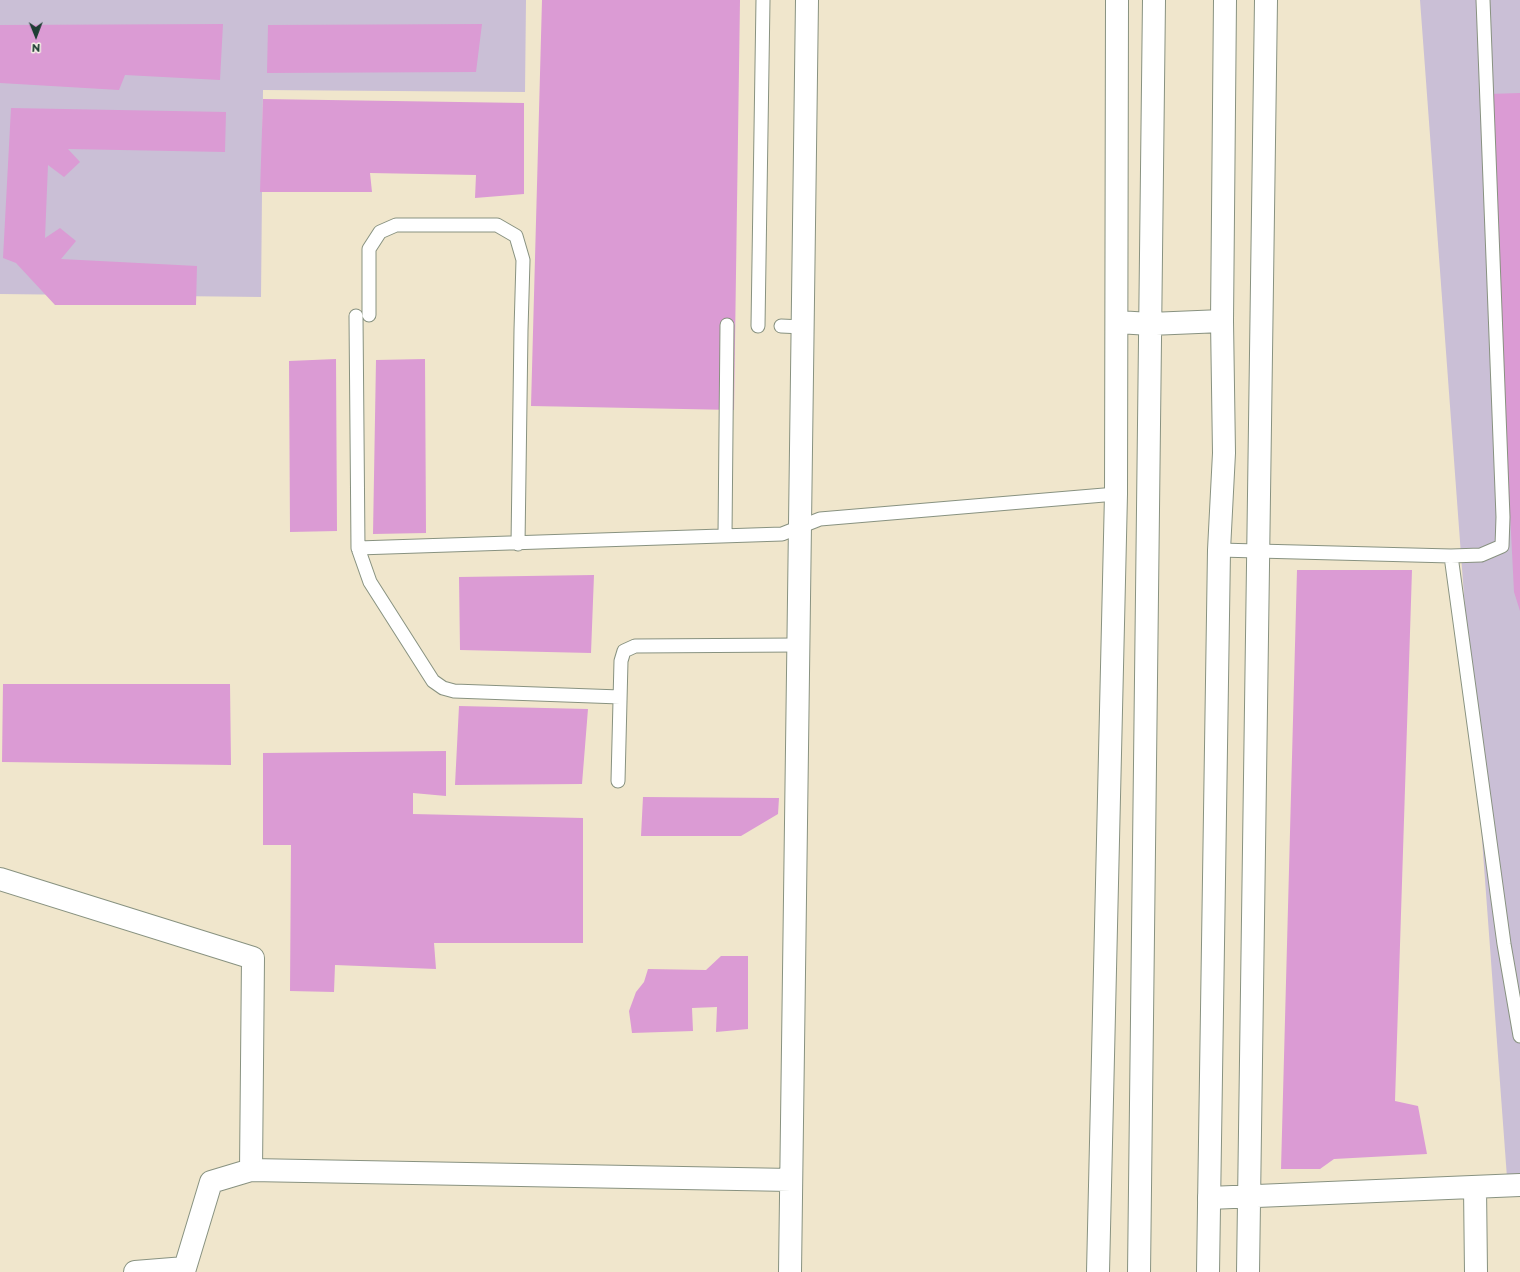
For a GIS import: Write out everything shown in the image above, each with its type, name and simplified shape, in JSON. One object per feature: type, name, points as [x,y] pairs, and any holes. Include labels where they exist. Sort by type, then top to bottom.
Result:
[{"type":"street","points":[[790,1272],[790,1180],[807,0]]},
{"type":"street","points":[[1098,1272],[1116,494],[1118,322],[1117,0]]},
{"type":"street","points":[[1139,1272],[1154,0]]},
{"type":"street","points":[[1208,1272],[1219,550],[1224,453],[1222,321],[1225,0]]},
{"type":"street","points":[[1248,1272],[1266,0]]},
{"type":"street","points":[[1118,322],[1150,324],[1222,321]]},
{"type":"street","points":[[0,879],[253,958],[251,1170]]},
{"type":"street","points":[[135,1272],[184,1268],[211,1182],[251,1170],[790,1180]]},
{"type":"street","points":[[1209,1198],[1520,1185]]},
{"type":"street","points":[[1475,1187],[1476,1272]]},
{"type":"lane","points":[[758,326],[763,0]]},
{"type":"lane","points":[[1219,550],[1451,556],[1481,554],[1502,546],[1503,517],[1483,0]]},
{"type":"lane","points":[[369,315],[369,249],[380,232],[396,225],[497,225],[516,236],[524,260],[521,330],[518,544]]},
{"type":"lane","points":[[356,316],[358,548],[370,582],[434,680],[444,688],[454,691],[620,697]]},
{"type":"lane","points":[[725,535],[727,325]]},
{"type":"lane","points":[[781,326],[803,327]]},
{"type":"lane","points":[[358,548],[518,544],[782,534],[820,519],[1116,494]]},
{"type":"lane","points":[[1451,556],[1504,944],[1520,1036]]},
{"type":"lane","points":[[618,781],[621,662],[624,651],[635,646],[798,645]]},
{"type":"shaded area","points":[[0,0],[526,0],[525,92],[263,90],[261,297],[0,294]]},
{"type":"shaded area","points":[[1420,0],[1520,0],[1520,1190],[1508,1191]]},
{"type":"building","points":[[542,0],[740,0],[734,410],[531,406]]},
{"type":"building","points":[[223,24],[220,80],[125,75],[119,90],[0,83],[0,25]]},
{"type":"building","points":[[482,24],[476,72],[267,73],[268,25]]},
{"type":"building","points":[[1520,93],[1520,611],[1514,592],[1489,94]]},
{"type":"building","points":[[263,99],[524,103],[524,194],[475,198],[476,175],[370,173],[372,192],[260,192]]},
{"type":"building","points":[[11,108],[226,112],[225,152],[68,149],[80,162],[64,177],[48,165],[45,238],[60,228],[76,241],[61,259],[197,266],[196,305],[55,305],[16,263],[3,258]]},
{"type":"building","points":[[336,359],[337,531],[290,532],[289,361]]},
{"type":"building","points":[[425,359],[426,533],[373,534],[376,360]]},
{"type":"building","points":[[1297,570],[1412,570],[1395,1101],[1418,1106],[1427,1154],[1334,1159],[1320,1169],[1281,1169]]},
{"type":"building","points":[[594,575],[591,653],[460,650],[459,577]]},
{"type":"building","points":[[3,684],[230,684],[231,765],[2,762]]},
{"type":"building","points":[[459,706],[588,709],[582,784],[455,785]]},
{"type":"building","points":[[446,751],[446,796],[413,793],[413,814],[583,818],[583,943],[434,943],[436,969],[335,965],[334,992],[290,991],[291,845],[263,845],[263,753]]},
{"type":"building","points":[[643,797],[779,798],[778,814],[741,836],[641,836]]},
{"type":"building","points":[[721,956],[748,956],[748,1029],[716,1032],[717,1007],[692,1008],[693,1031],[632,1033],[629,1011],[636,992],[644,982],[648,969],[706,970]]}]
